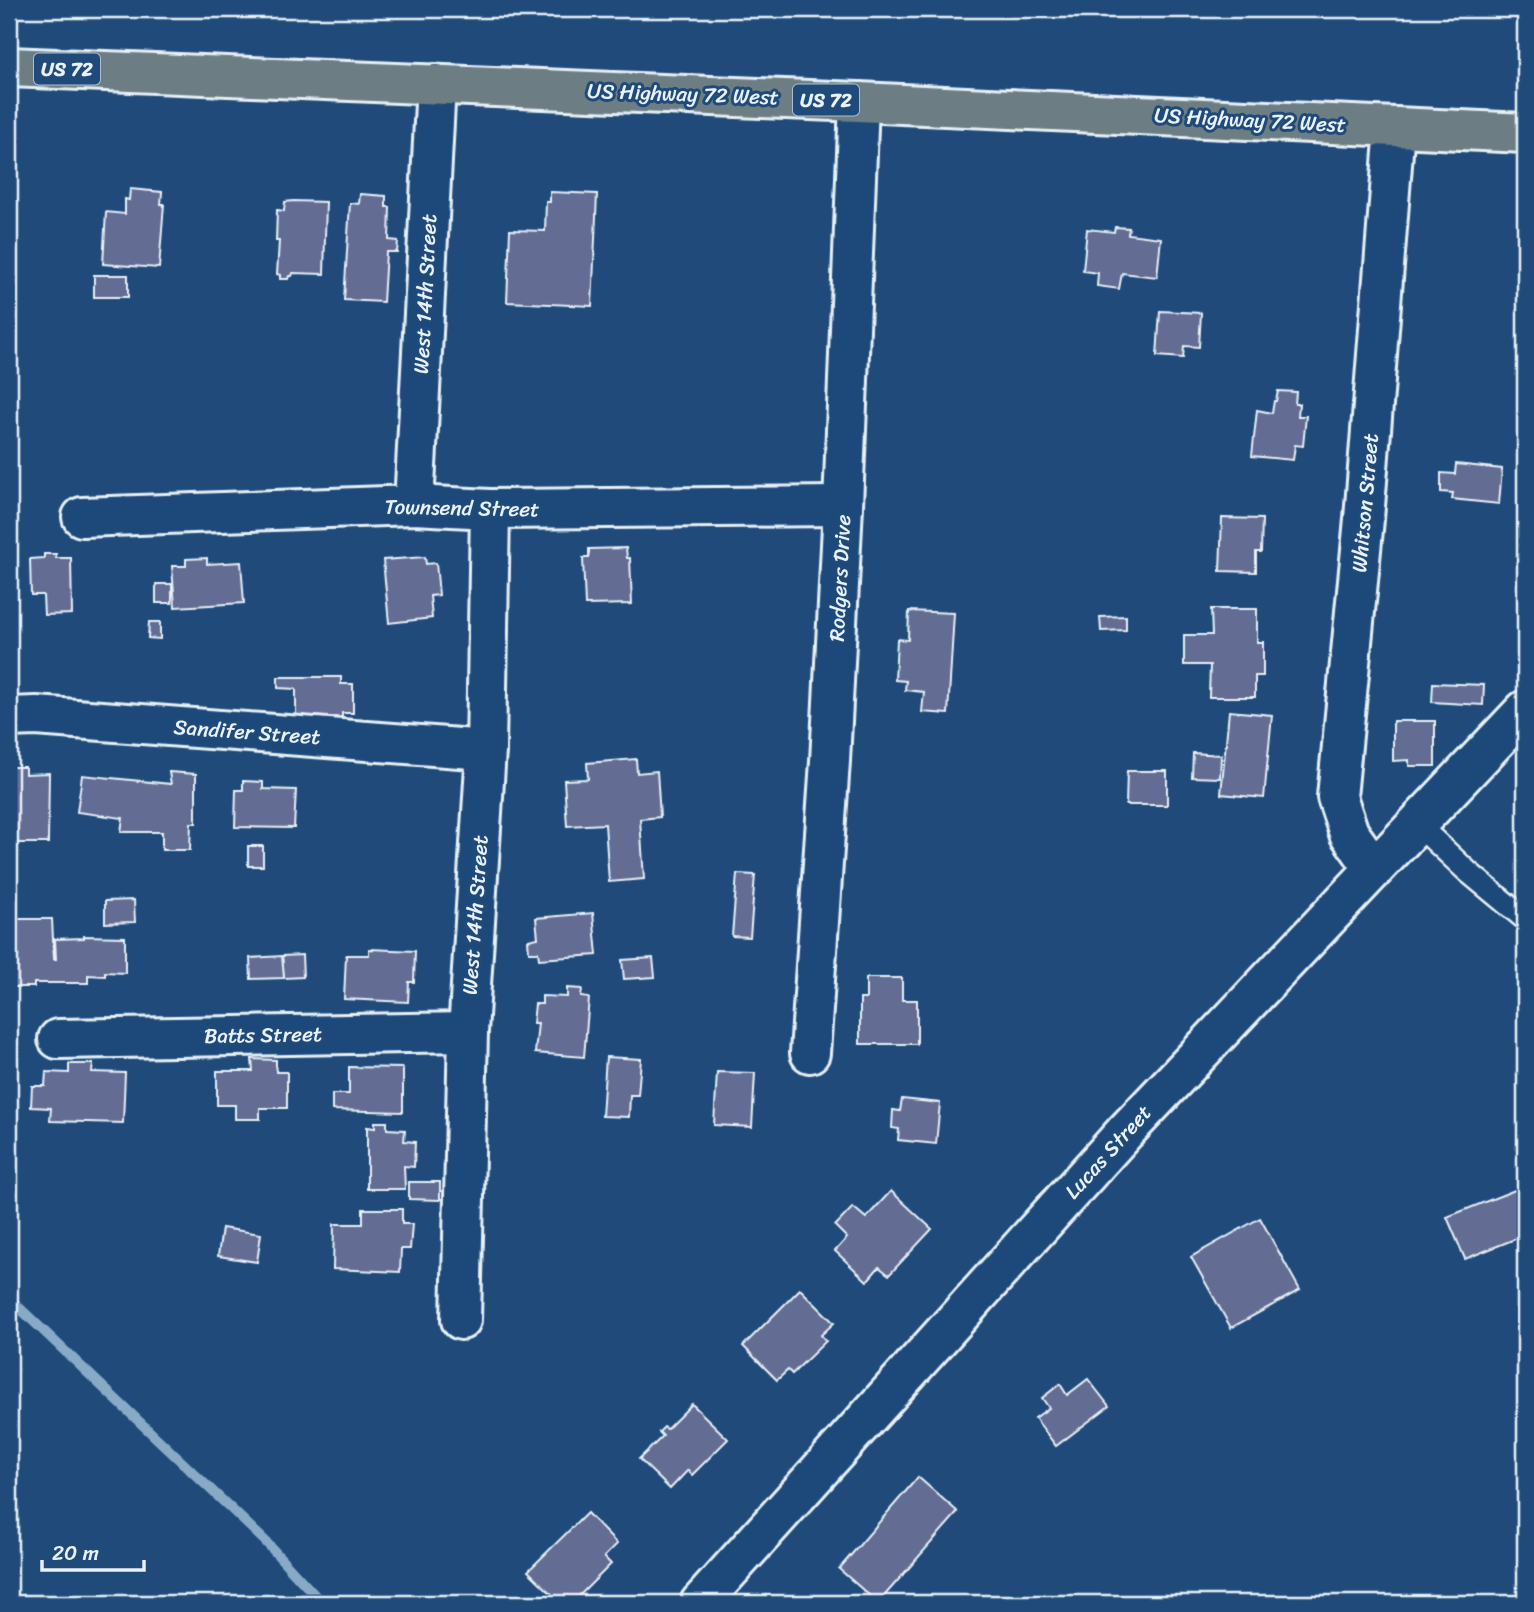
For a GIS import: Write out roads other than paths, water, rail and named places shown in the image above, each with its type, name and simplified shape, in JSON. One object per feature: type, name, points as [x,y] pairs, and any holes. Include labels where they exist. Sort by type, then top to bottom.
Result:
[{"type":"highway","name":"US Highway 72 West","points":[[9,66],[1525,133]]},
{"type":"street","name":"West 14th Street","points":[[414,505],[436,83]]},
{"type":"street","name":"Rodgers Drive","points":[[810,1053],[830,761],[859,102]]},
{"type":"street","name":"Whitson Street","points":[[1374,868],[1349,833],[1337,797],[1364,519],[1395,127]]},
{"type":"street","name":"Townsend Street","points":[[82,517],[414,505],[490,509],[843,506]]},
{"type":"street","name":"West 14th Street","points":[[461,1320],[468,1032],[486,750],[490,509]]},
{"type":"street","name":"Lucas Street","points":[[700,1603],[1125,1132],[1525,710]]},
{"type":"street","name":"Sandifer Street","points":[[9,717],[36,716],[486,750]]},
{"type":"street","name":"Batts Street","points":[[58,1039],[468,1032]]},
{"type":"lane","points":[[1417,824],[1467,871],[1525,919]]},
{"type":"waterway","points":[[9,1298],[264,1540],[322,1603]]}]
